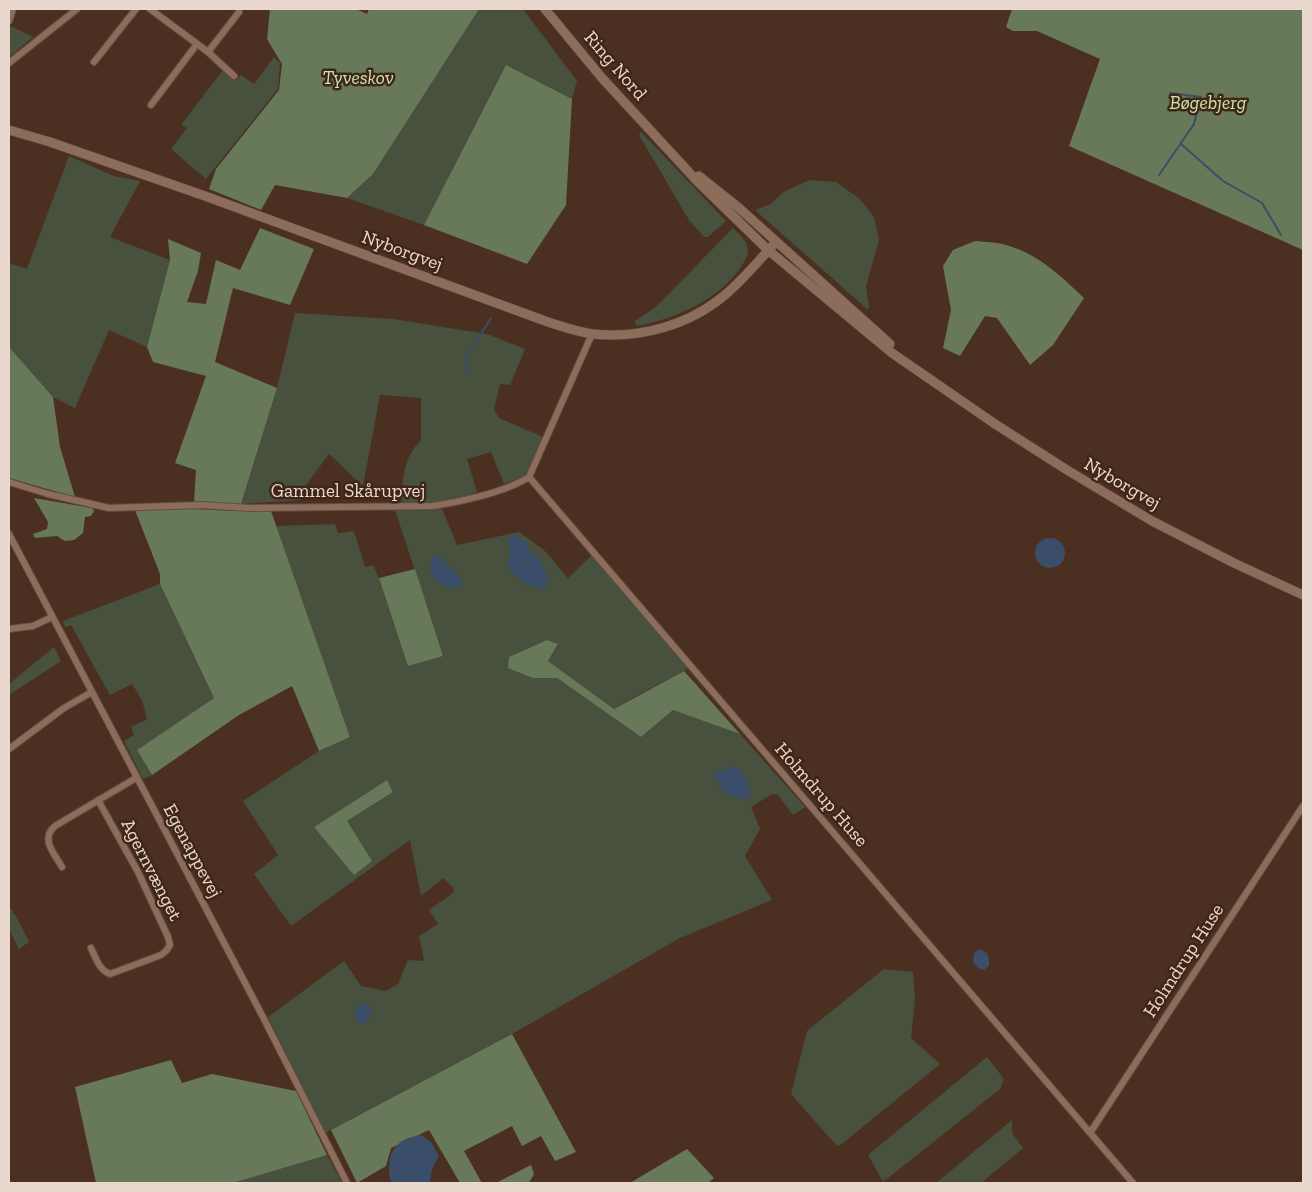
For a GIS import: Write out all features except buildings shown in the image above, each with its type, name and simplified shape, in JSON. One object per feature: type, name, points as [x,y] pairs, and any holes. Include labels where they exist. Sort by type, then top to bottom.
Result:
[{"type":"main road","name":"Ring Nord","points":[[545,9],[602,78],[698,182],[768,250]]},
{"type":"main road","name":"Nyborgvej","points":[[9,130],[50,142],[208,197],[548,322],[592,334],[633,333],[653,330],[692,316],[726,294],[776,242],[844,301],[877,333],[935,382]]},
{"type":"main road","name":"Ring Nord","points":[[662,143],[776,242]]},
{"type":"main road","name":"Nyborgvej","points":[[768,250],[892,353],[995,424],[1152,521],[1303,595]]},
{"type":"street","points":[[9,21],[13,9]]},
{"type":"street","points":[[9,63],[77,9]]},
{"type":"street","points":[[94,62],[136,9]]},
{"type":"street","points":[[152,9],[208,52],[234,76]]},
{"type":"street","points":[[208,52],[239,12]]},
{"type":"street","points":[[151,105],[197,44]]},
{"type":"street","points":[[529,477],[592,334]]},
{"type":"street","name":"Gammel Skårupvej","points":[[9,482],[48,494],[109,508],[201,505],[250,508],[433,506],[459,502],[520,483],[529,477]]},
{"type":"street","name":"Holmdrup Huse","points":[[529,477],[1133,1183]]},
{"type":"street","name":"Egenappevej","points":[[9,534],[263,1017],[347,1183]]},
{"type":"street","points":[[9,629],[33,626],[52,617]]},
{"type":"street","points":[[9,749],[64,708],[92,692]]},
{"type":"street","points":[[62,867],[48,841],[50,831],[136,778]]},
{"type":"street","name":"Agernvænget","points":[[92,948],[100,966],[105,972],[110,974],[160,955],[166,952],[170,945],[138,872],[98,800]]},
{"type":"street","name":"Holmdrup Huse","points":[[1090,1133],[1303,806]]},
{"type":"green space","name":"Tyveskov","points":[[270,9],[359,9],[367,14],[369,9],[479,9],[373,174],[347,198],[275,185],[261,210],[209,189],[216,169],[279,90],[282,64],[267,39]]},
{"type":"green space","points":[[479,9],[523,9],[577,81],[572,99],[506,65],[424,225],[347,198],[373,174]]},
{"type":"green space","name":"Bøgebjerg","points":[[1012,9],[1303,9],[1303,250],[1069,146],[1100,59],[1037,31],[1013,31],[1006,27]]},
{"type":"green space","points":[[11,26],[33,37],[9,57],[9,30]]},
{"type":"green space","points":[[274,57],[280,63],[278,89],[206,179],[171,149],[187,128],[181,125],[223,70],[236,80],[241,75],[254,84]]},
{"type":"green space","points":[[506,65],[572,99],[566,205],[527,264],[424,225]]},
{"type":"green space","points":[[641,132],[726,221],[708,237],[704,237],[689,220],[639,135]]},
{"type":"green space","points":[[69,156],[114,176],[140,181],[110,237],[170,260],[147,347],[109,330],[75,408],[53,397],[9,347],[9,263],[27,269]]},
{"type":"green space","points":[[809,180],[836,182],[860,199],[874,217],[879,240],[866,286],[869,307],[867,309],[755,210],[771,204],[782,193]]},
{"type":"green space","points":[[260,228],[314,249],[290,305],[233,288],[215,362],[277,388],[241,504],[194,502],[196,470],[175,463],[206,376],[153,362],[147,347],[170,260],[168,239],[201,253],[198,271],[187,302],[206,304],[216,260],[240,270]]},
{"type":"green space","points":[[733,228],[744,240],[748,252],[741,267],[731,279],[708,298],[681,313],[637,326],[634,322],[657,306]]},
{"type":"green space","points":[[975,241],[1002,244],[1038,259],[1084,298],[1053,345],[1030,365],[997,318],[985,316],[960,356],[943,348],[951,310],[943,266],[953,250]]},
{"type":"green space","points":[[295,313],[393,319],[487,334],[525,349],[510,385],[500,384],[494,409],[499,418],[543,437],[531,468],[522,477],[504,484],[491,452],[467,459],[477,492],[450,500],[402,503],[403,478],[407,462],[410,454],[421,441],[421,398],[380,395],[363,486],[329,454],[301,492],[301,500],[241,504],[277,388]]},
{"type":"green space","points":[[9,347],[53,397],[60,447],[75,497],[9,478]]},
{"type":"green space","points":[[34,498],[92,508],[94,511],[91,516],[85,517],[83,533],[74,540],[65,541],[57,536],[35,538],[33,534],[47,529],[48,522]]},
{"type":"green space","points":[[442,509],[457,545],[519,532],[544,550],[568,578],[592,555],[689,668],[614,709],[548,661],[558,645],[547,640],[510,657],[533,678],[557,678],[641,737],[673,710],[740,734],[805,807],[793,815],[778,795],[772,794],[751,807],[760,829],[745,856],[772,900],[680,938],[512,1034],[325,1133],[268,1017],[344,961],[361,986],[386,991],[398,984],[408,960],[424,961],[419,936],[438,924],[429,910],[453,893],[454,888],[443,878],[421,896],[410,840],[291,926],[254,874],[278,855],[243,801],[319,751],[350,737],[276,526],[335,524],[338,533],[354,531],[365,567],[373,565],[379,578],[408,665],[443,656],[395,510]],"holes":[[[387,780],[393,792],[347,821],[314,827]]]},
{"type":"green space","points":[[135,510],[271,511],[350,737],[319,751],[292,686],[239,715],[152,775],[137,750],[214,698],[160,584],[160,574]]},
{"type":"green space","points":[[415,569],[443,656],[408,666],[379,578]]},
{"type":"green space","points":[[160,584],[214,698],[137,750],[152,775],[143,779],[124,741],[134,735],[131,727],[147,719],[142,700],[132,684],[110,695],[71,625],[65,627],[63,621]]},
{"type":"green space","points":[[547,640],[558,644],[548,661],[614,709],[684,671],[740,734],[673,710],[641,737],[557,678],[533,678],[508,668],[509,657]]},
{"type":"green space","points":[[54,647],[61,661],[9,695],[9,684]]},
{"type":"green space","points":[[387,780],[393,792],[347,821],[372,861],[354,875],[314,827]]},
{"type":"green space","points":[[9,906],[29,942],[19,949],[9,929]]},
{"type":"green space","points":[[884,969],[913,972],[915,1000],[911,1038],[940,1064],[837,1146],[791,1094],[807,1031]]},
{"type":"green space","points":[[512,1034],[576,1152],[555,1161],[541,1136],[522,1146],[512,1126],[464,1151],[482,1183],[460,1183],[429,1130],[391,1148],[386,1166],[357,1183],[331,1130]]},
{"type":"green space","points":[[987,1057],[1004,1079],[1000,1089],[883,1182],[868,1155]]},
{"type":"green space","points":[[171,1060],[182,1083],[212,1074],[296,1091],[327,1155],[233,1183],[96,1183],[75,1087]]},
{"type":"green space","points":[[1012,1120],[1012,1133],[1023,1148],[981,1183],[936,1183]]},
{"type":"green space","points":[[687,1149],[714,1178],[708,1183],[630,1183]]},
{"type":"green space","points":[[327,1155],[342,1183],[233,1183]]},
{"type":"green space","points":[[531,1165],[534,1174],[529,1183],[496,1183]]},
{"type":"water","points":[[512,535],[516,535],[528,543],[528,551],[544,568],[547,580],[545,590],[525,584],[507,565],[510,552],[508,539]]},
{"type":"water","points":[[1050,538],[1056,539],[1064,547],[1064,559],[1056,567],[1050,568],[1044,567],[1036,559],[1035,553],[1036,547],[1044,539]]},
{"type":"water","points":[[435,554],[441,556],[459,576],[462,583],[459,587],[447,588],[434,578],[430,564]]},
{"type":"water","points":[[731,766],[736,767],[745,776],[751,794],[747,799],[729,795],[718,786],[719,780],[713,772],[716,770],[724,772]]},
{"type":"water","points":[[980,949],[989,958],[989,966],[984,970],[978,968],[973,962],[974,953]]},
{"type":"water","points":[[365,1003],[371,1008],[371,1013],[366,1023],[361,1023],[357,1021],[356,1009],[359,1005]]},
{"type":"water","points":[[422,1135],[431,1142],[439,1156],[432,1169],[430,1183],[392,1183],[389,1168],[391,1154],[394,1149],[408,1138]]},
{"type":"waterway","points":[[1159,175],[1194,124],[1201,97],[1170,93]]},
{"type":"waterway","points":[[1181,144],[1223,181],[1262,203],[1281,235]]},
{"type":"waterway","points":[[465,374],[467,356],[491,318]]}]
